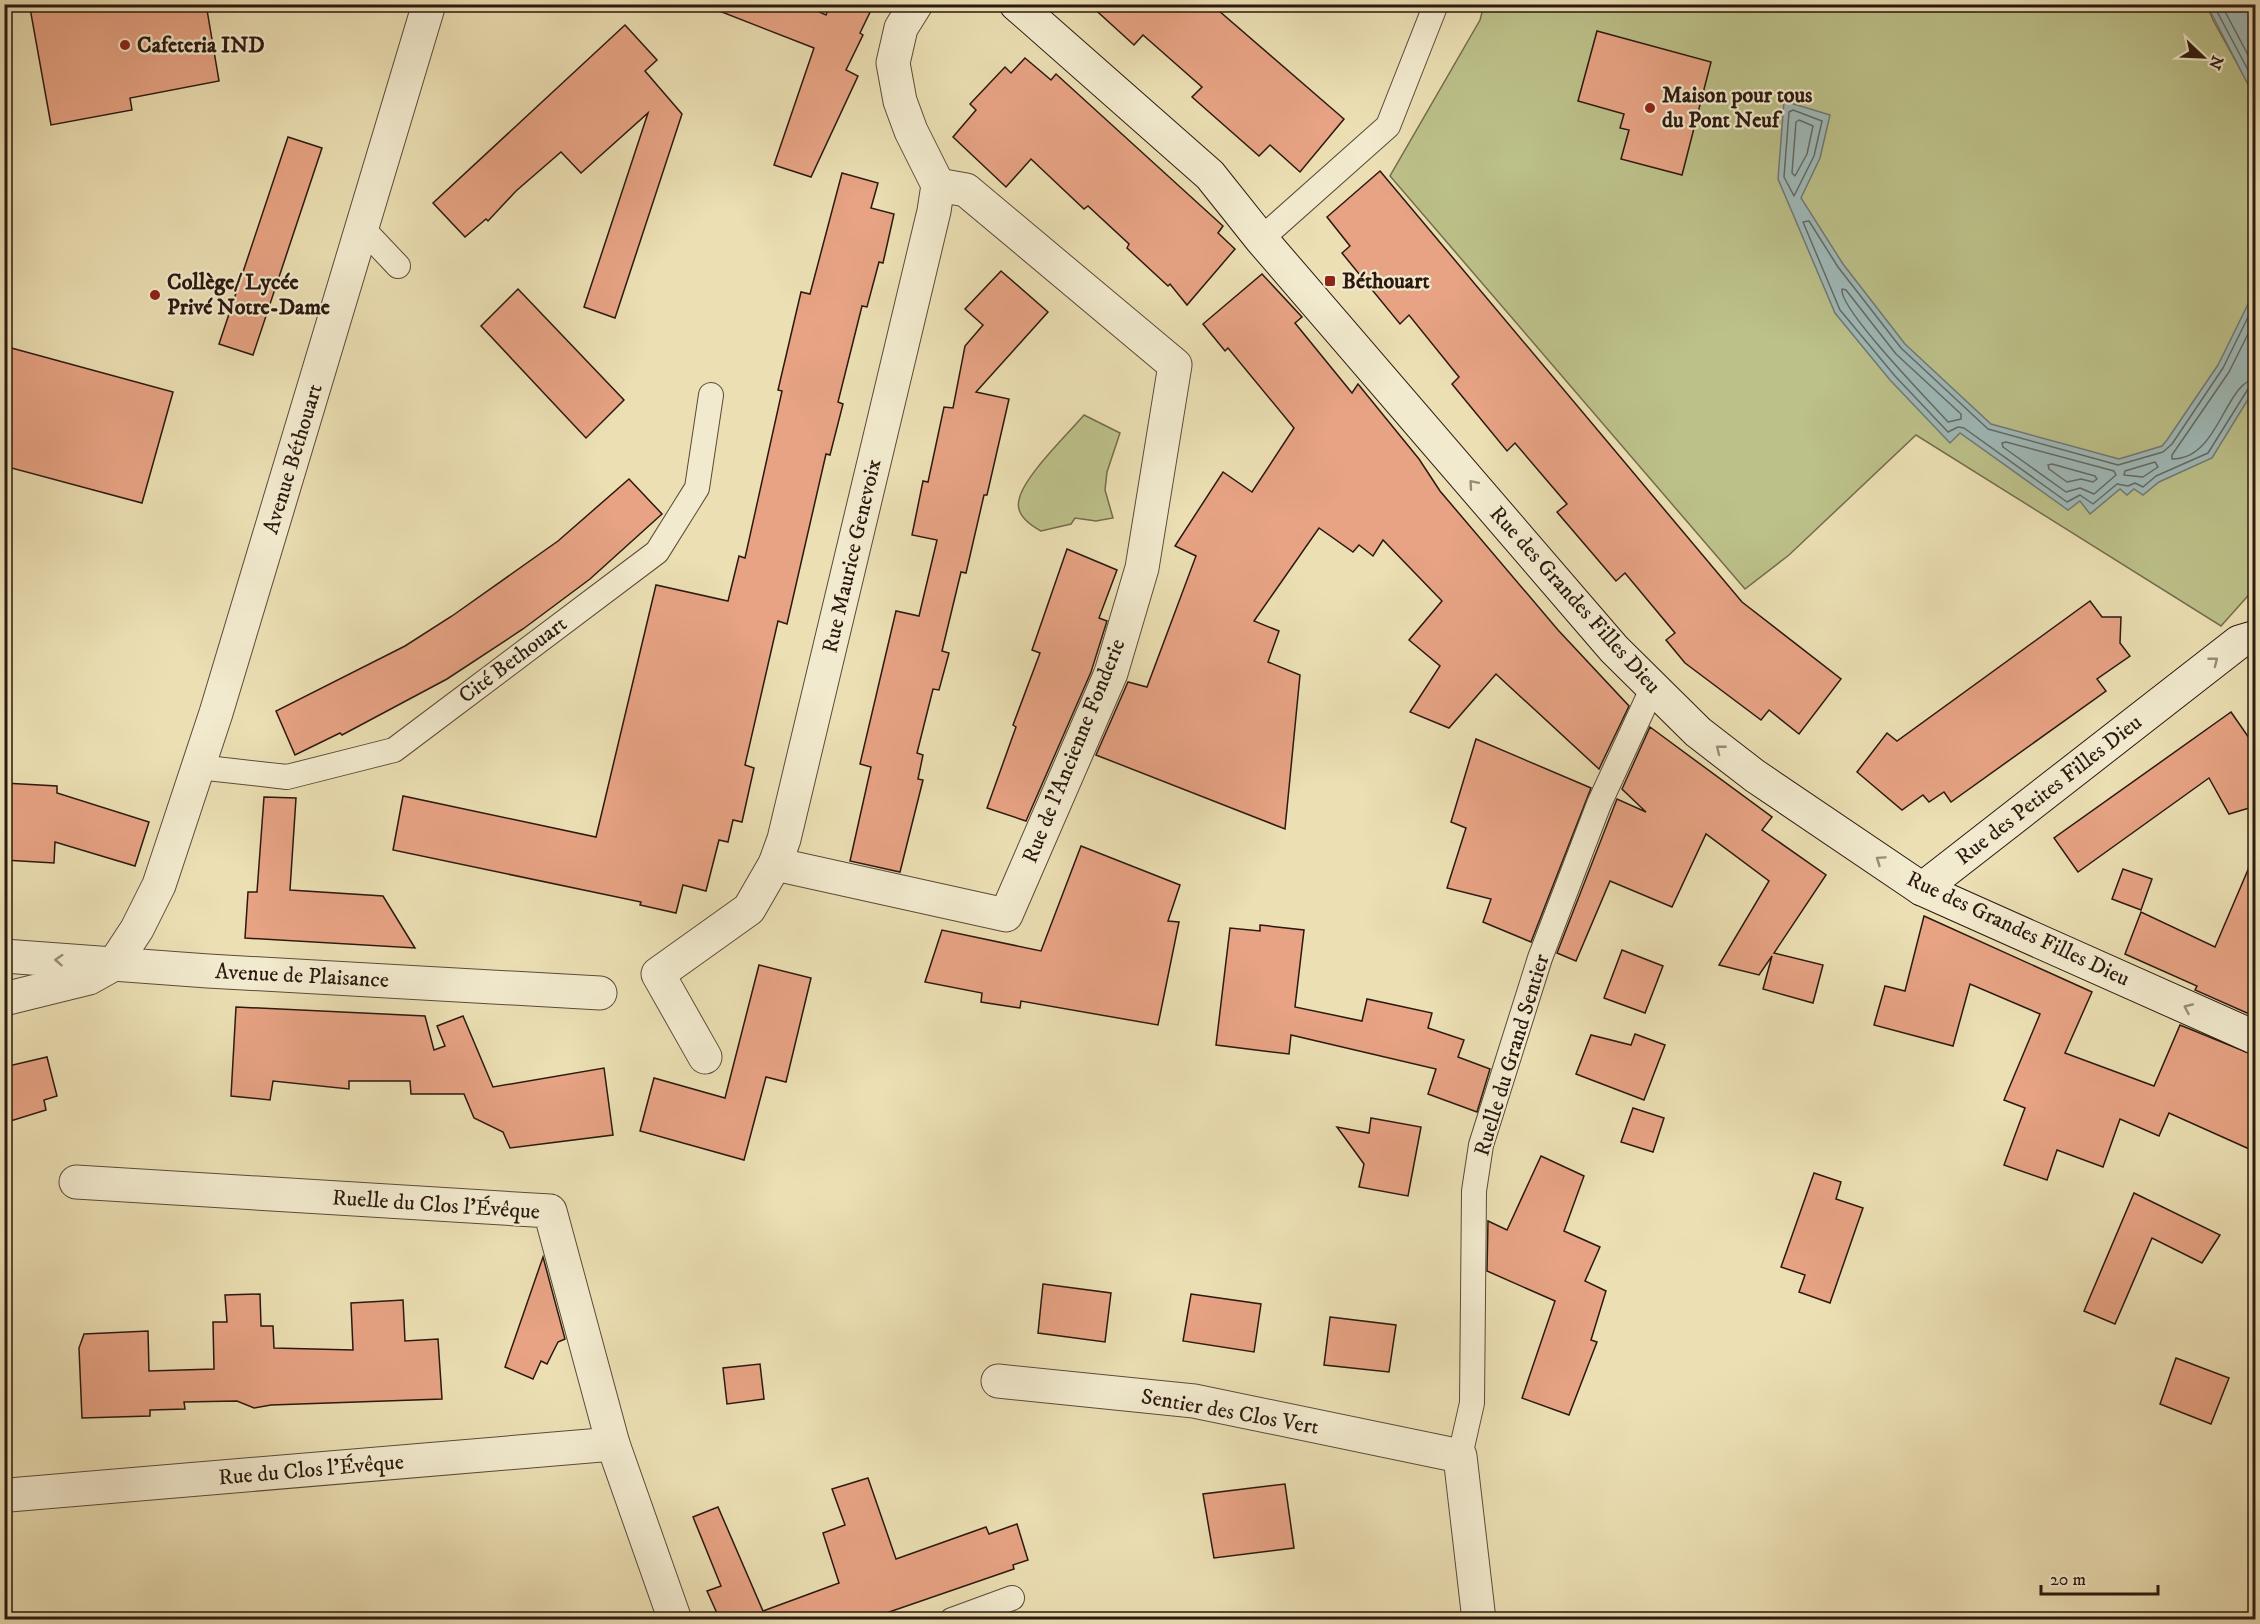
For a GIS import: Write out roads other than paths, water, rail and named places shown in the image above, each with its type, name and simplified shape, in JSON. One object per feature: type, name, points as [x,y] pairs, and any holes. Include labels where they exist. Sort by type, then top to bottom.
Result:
[{"type":"street","name":"Avenue Béthouart","points":[[114,964],[159,885],[198,767],[429,4]]},
{"type":"street","points":[[916,4],[900,28],[893,63],[900,101],[911,131],[938,185]]},
{"type":"street","name":"Rue des Grandes Filles Dieu","points":[[1016,4],[1210,175],[1261,239],[1614,650],[1698,732],[1755,776],[1922,889],[2256,1038]]},
{"type":"street","name":"Rue Maurice Genevoix","points":[[705,1057],[658,974],[749,909],[775,864],[784,839],[938,185]]},
{"type":"street","name":"Rue de l'Ancienne Fonderie","points":[[775,864],[1006,915],[1111,673],[1142,568],[1175,365],[966,190],[938,185]]},
{"type":"street","name":"Rue des Petites Filles Dieu","points":[[1922,889],[2239,642],[2256,637]]},
{"type":"street","name":"Avenue de Plaisance","points":[[4,956],[600,993]]},
{"type":"street","points":[[4,999],[89,978],[114,964]]},
{"type":"street","name":"Ruelle du Clos l'Évêque","points":[[76,1182],[550,1211],[613,1444],[675,1620]]},
{"type":"street","name":"Sentier des Clos Vert","points":[[998,1381],[1194,1401],[1460,1456]]},
{"type":"street","name":"Rue du Clos l'Évêque","points":[[6,1493],[613,1444]]},
{"type":"street","name":"Ruelle du Grand Sentier","points":[[1460,1456],[1479,1620]]},
{"type":"lane","points":[[1261,239],[1388,126],[1436,4]]},
{"type":"lane","points":[[362,228],[398,266]]},
{"type":"lane","name":"Cité Bethouart","points":[[198,767],[287,777],[394,750],[657,552],[697,488],[711,395]]},
{"type":"lane","name":"Ruelle du Grand Sentier","points":[[1460,1456],[1472,1403],[1474,1191],[1481,1144],[1540,958],[1599,804],[1652,689]]},
{"type":"lane","points":[[952,1620],[1012,1598]]},
{"type":"water","points":[[2207,5],[2255,5],[2255,98]]},
{"type":"water","points":[[1784,101],[1830,115],[1820,158],[1801,198],[1843,264],[1905,344],[1991,424],[2119,459],[2162,446],[2218,365],[2255,290],[2255,388],[2212,458],[2159,482],[2143,495],[2134,489],[2127,495],[2120,489],[2090,514],[2080,501],[2068,510],[1960,433],[1950,443],[1890,380],[1835,313],[1778,179]]},
{"type":"place","name":"Cafeteria IND","points":[[125,45]]},
{"type":"place","name":"Maison pour tous du Pont Neuf","points":[[1650,108]]},
{"type":"place","name":"Béthouart","points":[[1330,281]]},
{"type":"place","name":"Collège/ Lycée Privé Notre-Dame","points":[[155,295]]}]
